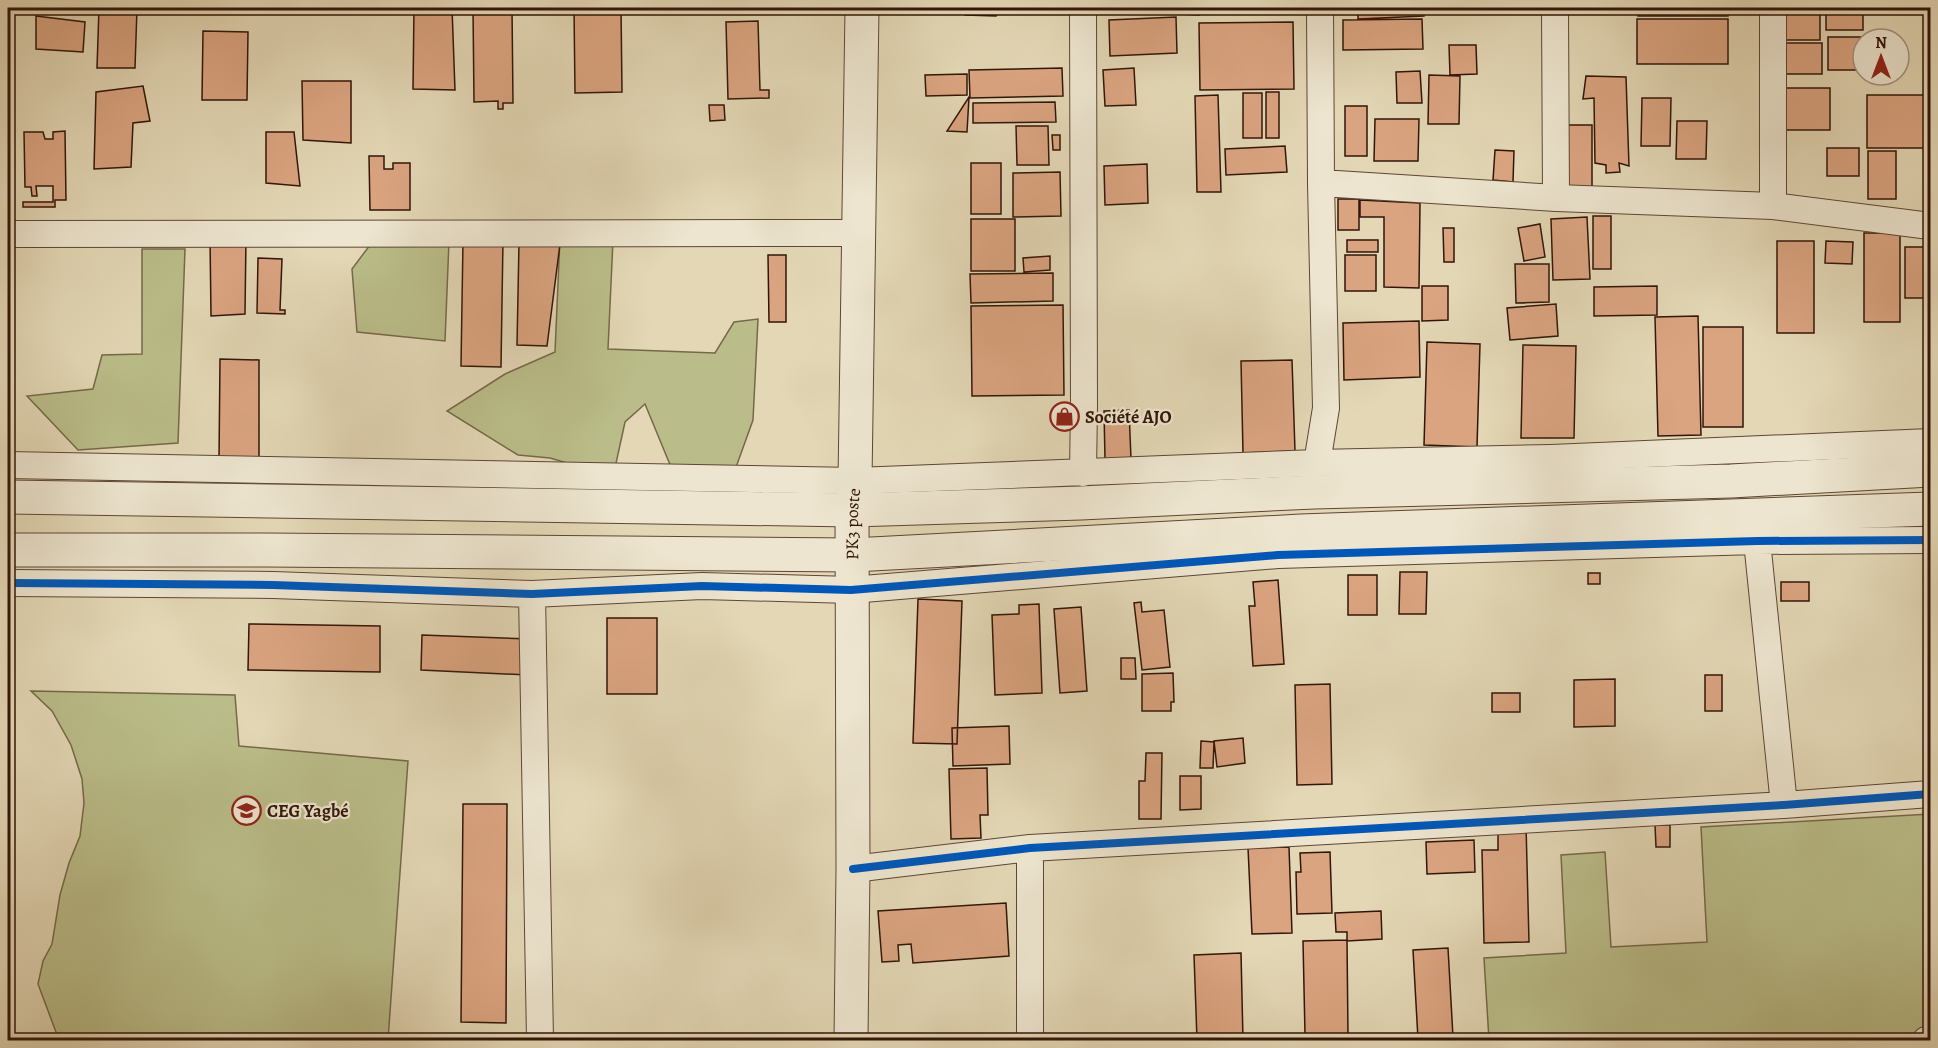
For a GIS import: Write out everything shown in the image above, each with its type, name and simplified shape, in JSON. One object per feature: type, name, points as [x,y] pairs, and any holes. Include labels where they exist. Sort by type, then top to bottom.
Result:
[{"type":"street","name":"PK3 poste","points":[[851,1041],[853,869],[851,590],[862,8]]},
{"type":"street","points":[[1083,8],[1083,473]]},
{"type":"street","points":[[1317,463],[1326,408],[1320,8]]},
{"type":"street","points":[[1555,8],[1556,198]]},
{"type":"street","points":[[1773,8],[1773,206]]},
{"type":"street","points":[[1321,183],[1556,198],[1773,206],[1930,226]]},
{"type":"street","points":[[8,234],[859,233]]},
{"type":"street","points":[[8,497],[853,495],[1083,473],[1317,463],[1551,458],[1930,442]]},
{"type":"street","points":[[8,465],[1070,504],[1314,492],[1731,481],[1930,470]]},
{"type":"street","points":[[8,550],[853,555],[1301,531],[1930,508]]},
{"type":"street","points":[[8,583],[273,585],[532,594],[702,586],[851,590],[1278,555],[1757,541],[1930,540]]},
{"type":"street","points":[[1757,541],[1784,805]]},
{"type":"street","points":[[532,594],[540,1041]]},
{"type":"street","points":[[853,869],[1030,848],[1784,805],[1930,794]]},
{"type":"street","points":[[1030,848],[1030,1041]]},
{"type":"street","points":[[1926,1041],[1930,1040]]},
{"type":"green space","points":[[376,237],[449,241],[445,341],[357,332],[352,269]]},
{"type":"green space","points":[[560,238],[613,240],[608,349],[715,353],[734,322],[758,319],[753,420],[735,470],[671,467],[645,404],[625,422],[615,468],[577,466],[550,458],[518,455],[447,411],[505,374],[555,352]]},
{"type":"green space","points":[[142,249],[185,249],[178,443],[78,450],[27,396],[93,389],[102,355],[142,354]]},
{"type":"green space","points":[[31,691],[235,695],[239,746],[408,761],[388,1040],[59,1040],[38,984],[43,961],[52,944],[60,895],[69,863],[80,836],[84,803],[82,779],[71,745],[52,711]]},
{"type":"green space","points":[[1930,814],[1930,1040],[1489,1040],[1484,958],[1566,953],[1561,855],[1605,852],[1611,947],[1707,942],[1701,827]]},
{"type":"building","points":[[99,8],[137,8],[135,68],[97,68]]},
{"type":"building","points":[[414,8],[452,8],[455,90],[413,89]]},
{"type":"building","points":[[473,8],[512,8],[513,103],[503,103],[503,109],[498,109],[498,101],[474,102]]},
{"type":"building","points":[[574,8],[621,8],[622,92],[575,93]]},
{"type":"building","points":[[965,8],[996,8],[996,16],[965,15]]},
{"type":"building","points":[[1156,8],[1199,8],[1199,15],[1157,13]]},
{"type":"building","points":[[1358,8],[1424,8],[1424,16],[1358,19]]},
{"type":"building","points":[[1638,8],[1728,8],[1728,16],[1638,16]]},
{"type":"building","points":[[1784,8],[1820,8],[1820,40],[1784,40]]},
{"type":"building","points":[[1826,8],[1863,8],[1863,27],[1851,27],[1851,30],[1826,30]]},
{"type":"building","points":[[36,16],[85,22],[83,52],[36,49]]},
{"type":"building","points":[[1176,17],[1177,53],[1110,56],[1109,20]]},
{"type":"building","points":[[1422,19],[1423,49],[1343,50],[1343,20]]},
{"type":"building","points":[[1637,19],[1728,19],[1728,64],[1637,64]]},
{"type":"building","points":[[758,21],[760,90],[769,90],[769,98],[728,99],[726,22]]},
{"type":"building","points":[[1293,22],[1294,89],[1200,90],[1199,23]]},
{"type":"building","points":[[203,31],[248,32],[247,100],[202,100]]},
{"type":"building","points":[[1828,37],[1851,37],[1851,70],[1828,70]]},
{"type":"building","points":[[1785,43],[1822,43],[1822,74],[1785,74]]},
{"type":"building","points":[[1449,45],[1476,45],[1477,74],[1450,75]]},
{"type":"building","points":[[1062,68],[1063,96],[970,98],[969,70]]},
{"type":"building","points":[[1134,68],[1136,105],[1105,106],[1103,70]]},
{"type":"building","points":[[1420,71],[1422,103],[1397,103],[1396,72]]},
{"type":"building","points":[[967,74],[967,95],[926,96],[925,75]]},
{"type":"building","points":[[1429,75],[1460,76],[1459,124],[1428,124]]},
{"type":"building","points":[[1586,76],[1626,77],[1629,166],[1619,163],[1620,172],[1606,173],[1606,165],[1595,163],[1594,98],[1583,99]]},
{"type":"building","points":[[302,81],[351,81],[351,143],[303,140]]},
{"type":"building","points":[[143,86],[150,121],[133,123],[131,167],[94,169],[96,92]]},
{"type":"building","points":[[1781,88],[1830,88],[1830,130],[1781,130]]},
{"type":"building","points":[[1266,92],[1279,92],[1279,138],[1266,138]]},
{"type":"building","points":[[1243,93],[1262,93],[1262,138],[1243,138]]},
{"type":"building","points":[[1218,95],[1221,192],[1197,192],[1195,96]]},
{"type":"building","points":[[1867,95],[1930,95],[1930,148],[1867,148]]},
{"type":"building","points":[[969,97],[967,132],[947,131]]},
{"type":"building","points":[[1642,98],[1671,98],[1670,146],[1641,146]]},
{"type":"building","points":[[1055,102],[1056,122],[973,123],[973,103]]},
{"type":"building","points":[[709,105],[724,105],[725,120],[710,121]]},
{"type":"building","points":[[1345,106],[1367,106],[1367,156],[1345,156]]},
{"type":"building","points":[[1375,119],[1419,119],[1418,161],[1374,161]]},
{"type":"building","points":[[1677,121],[1707,121],[1706,159],[1676,159]]},
{"type":"building","points":[[1567,125],[1592,125],[1592,188],[1567,188]]},
{"type":"building","points":[[1016,126],[1048,126],[1049,165],[1017,165]]},
{"type":"building","points":[[65,131],[66,200],[55,200],[55,207],[23,207],[23,202],[53,202],[53,186],[36,186],[37,196],[32,196],[31,187],[25,187],[24,132],[43,132],[45,139],[53,139],[53,132]]},
{"type":"building","points":[[266,132],[294,132],[300,186],[266,183]]},
{"type":"building","points":[[1052,135],[1060,135],[1060,150],[1053,150]]},
{"type":"building","points":[[1285,146],[1287,172],[1226,175],[1225,149]]},
{"type":"building","points":[[1827,148],[1859,148],[1859,176],[1827,176]]},
{"type":"building","points":[[1495,150],[1514,151],[1513,182],[1493,180]]},
{"type":"building","points":[[1868,151],[1896,151],[1896,199],[1868,199]]},
{"type":"building","points":[[369,156],[384,156],[384,169],[393,169],[393,163],[410,163],[410,210],[370,210]]},
{"type":"building","points":[[971,163],[1001,163],[1001,214],[971,214]]},
{"type":"building","points":[[1147,164],[1148,203],[1105,205],[1104,166]]},
{"type":"building","points":[[1060,172],[1061,216],[1013,217],[1013,173]]},
{"type":"building","points":[[1338,199],[1359,199],[1359,230],[1338,230]]},
{"type":"building","points":[[1360,200],[1420,203],[1419,288],[1384,287],[1384,217],[1360,217]]},
{"type":"building","points":[[1593,216],[1611,216],[1611,269],[1593,269]]},
{"type":"building","points":[[1587,217],[1590,279],[1553,280],[1551,219]]},
{"type":"building","points":[[971,219],[1015,219],[1015,271],[971,271]]},
{"type":"building","points":[[1540,224],[1545,257],[1524,261],[1518,228]]},
{"type":"building","points":[[1443,228],[1454,228],[1454,262],[1444,262]]},
{"type":"building","points":[[1864,233],[1900,233],[1900,322],[1864,322]]},
{"type":"building","points":[[210,237],[246,237],[245,314],[211,316]]},
{"type":"building","points":[[503,240],[501,367],[461,366],[463,241]]},
{"type":"building","points":[[1347,240],[1378,240],[1378,252],[1347,252]]},
{"type":"building","points":[[1777,241],[1814,241],[1814,333],[1777,333]]},
{"type":"building","points":[[1826,241],[1853,242],[1852,264],[1825,263]]},
{"type":"building","points":[[519,243],[560,244],[547,346],[517,345]]},
{"type":"building","points":[[1905,247],[1930,247],[1930,298],[1905,298]]},
{"type":"building","points":[[768,255],[786,255],[786,322],[769,322]]},
{"type":"building","points":[[1345,255],[1376,255],[1376,291],[1345,291]]},
{"type":"building","points":[[1050,256],[1050,270],[1024,272],[1023,258]]},
{"type":"building","points":[[258,258],[282,259],[280,310],[285,310],[285,314],[257,313]]},
{"type":"building","points":[[1515,264],[1549,264],[1549,302],[1516,303]]},
{"type":"building","points":[[1053,273],[1053,301],[971,303],[970,274]]},
{"type":"building","points":[[1422,286],[1448,286],[1448,320],[1422,321]]},
{"type":"building","points":[[1657,286],[1657,315],[1594,316],[1594,287]]},
{"type":"building","points":[[1556,304],[1558,336],[1510,340],[1507,308]]},
{"type":"building","points":[[1063,305],[1064,395],[972,396],[971,306]]},
{"type":"building","points":[[1698,316],[1701,435],[1658,436],[1655,317]]},
{"type":"building","points":[[1419,321],[1420,377],[1344,380],[1343,323]]},
{"type":"building","points":[[1703,327],[1743,327],[1743,427],[1703,427]]},
{"type":"building","points":[[1427,342],[1480,344],[1477,447],[1424,445]]},
{"type":"building","points":[[1523,345],[1576,346],[1574,438],[1521,438]]},
{"type":"building","points":[[220,359],[259,360],[259,460],[219,460]]},
{"type":"building","points":[[1292,360],[1295,451],[1243,453],[1241,361]]},
{"type":"building","points":[[1129,410],[1131,459],[1105,459],[1104,411]]},
{"type":"building","points":[[1400,572],[1427,572],[1426,614],[1399,614]]},
{"type":"building","points":[[1588,573],[1600,573],[1600,584],[1588,584]]},
{"type":"building","points":[[1348,575],[1377,575],[1377,615],[1348,615]]},
{"type":"building","points":[[1278,580],[1284,664],[1253,666],[1249,606],[1255,606],[1253,582]]},
{"type":"building","points":[[1781,582],[1809,582],[1809,601],[1781,601]]},
{"type":"building","points":[[918,599],[962,601],[957,744],[913,743]]},
{"type":"building","points":[[1141,602],[1142,612],[1164,610],[1170,667],[1142,670],[1134,603]]},
{"type":"building","points":[[1039,604],[1042,693],[995,695],[992,615],[1019,614],[1019,605]]},
{"type":"building","points":[[1081,607],[1087,691],[1060,693],[1054,609]]},
{"type":"building","points":[[607,618],[657,618],[657,694],[607,694]]},
{"type":"building","points":[[249,624],[380,626],[380,672],[248,670]]},
{"type":"building","points":[[422,635],[530,639],[528,675],[421,670]]},
{"type":"building","points":[[1121,658],[1135,658],[1136,679],[1121,679]]},
{"type":"building","points":[[1173,673],[1174,702],[1171,702],[1171,711],[1142,711],[1142,674]]},
{"type":"building","points":[[1705,675],[1722,675],[1722,711],[1705,711]]},
{"type":"building","points":[[1615,679],[1615,726],[1574,727],[1574,680]]},
{"type":"building","points":[[1330,684],[1332,784],[1297,785],[1295,685]]},
{"type":"building","points":[[1492,693],[1520,693],[1520,712],[1492,712]]},
{"type":"building","points":[[1009,726],[1010,764],[953,766],[952,728]]},
{"type":"building","points":[[1243,738],[1245,763],[1217,767],[1214,741]]},
{"type":"building","points":[[1201,741],[1214,742],[1213,768],[1200,768]]},
{"type":"building","points":[[1146,753],[1162,753],[1161,819],[1139,819],[1139,781],[1145,781]]},
{"type":"building","points":[[987,768],[988,815],[980,815],[981,838],[951,839],[949,769]]},
{"type":"building","points":[[1180,776],[1201,776],[1201,809],[1180,810]]},
{"type":"building","points":[[463,804],[507,804],[506,1023],[461,1022]]},
{"type":"building","points":[[1498,825],[1526,825],[1529,942],[1484,943],[1482,850],[1498,850]]},
{"type":"building","points":[[1655,825],[1670,825],[1670,847],[1656,847]]},
{"type":"building","points":[[1474,840],[1475,872],[1427,874],[1426,842]]},
{"type":"building","points":[[1289,847],[1292,933],[1252,934],[1248,848]]},
{"type":"building","points":[[1330,852],[1332,913],[1297,914],[1296,872],[1301,872],[1300,853]]},
{"type":"building","points":[[1006,903],[1009,956],[913,963],[911,944],[898,945],[899,961],[882,962],[878,911]]},
{"type":"building","points":[[1381,911],[1382,939],[1347,941],[1347,932],[1336,932],[1335,913]]},
{"type":"building","points":[[1347,940],[1348,1034],[1305,1035],[1303,941]]},
{"type":"building","points":[[1448,948],[1453,1037],[1418,1039],[1413,950]]},
{"type":"building","points":[[1241,953],[1243,1040],[1197,1040],[1194,955]]},
{"type":"cycle path","points":[[8,583],[273,585],[532,594],[702,586],[851,590],[1278,555],[1757,541],[1930,540]]},
{"type":"cycle path","points":[[853,869],[1030,848],[1784,805],[1930,794]]},
{"type":"place","name":"Société AJO","points":[[1064,417]]},
{"type":"place","name":"CEG Yagbé","points":[[246,811]]}]
